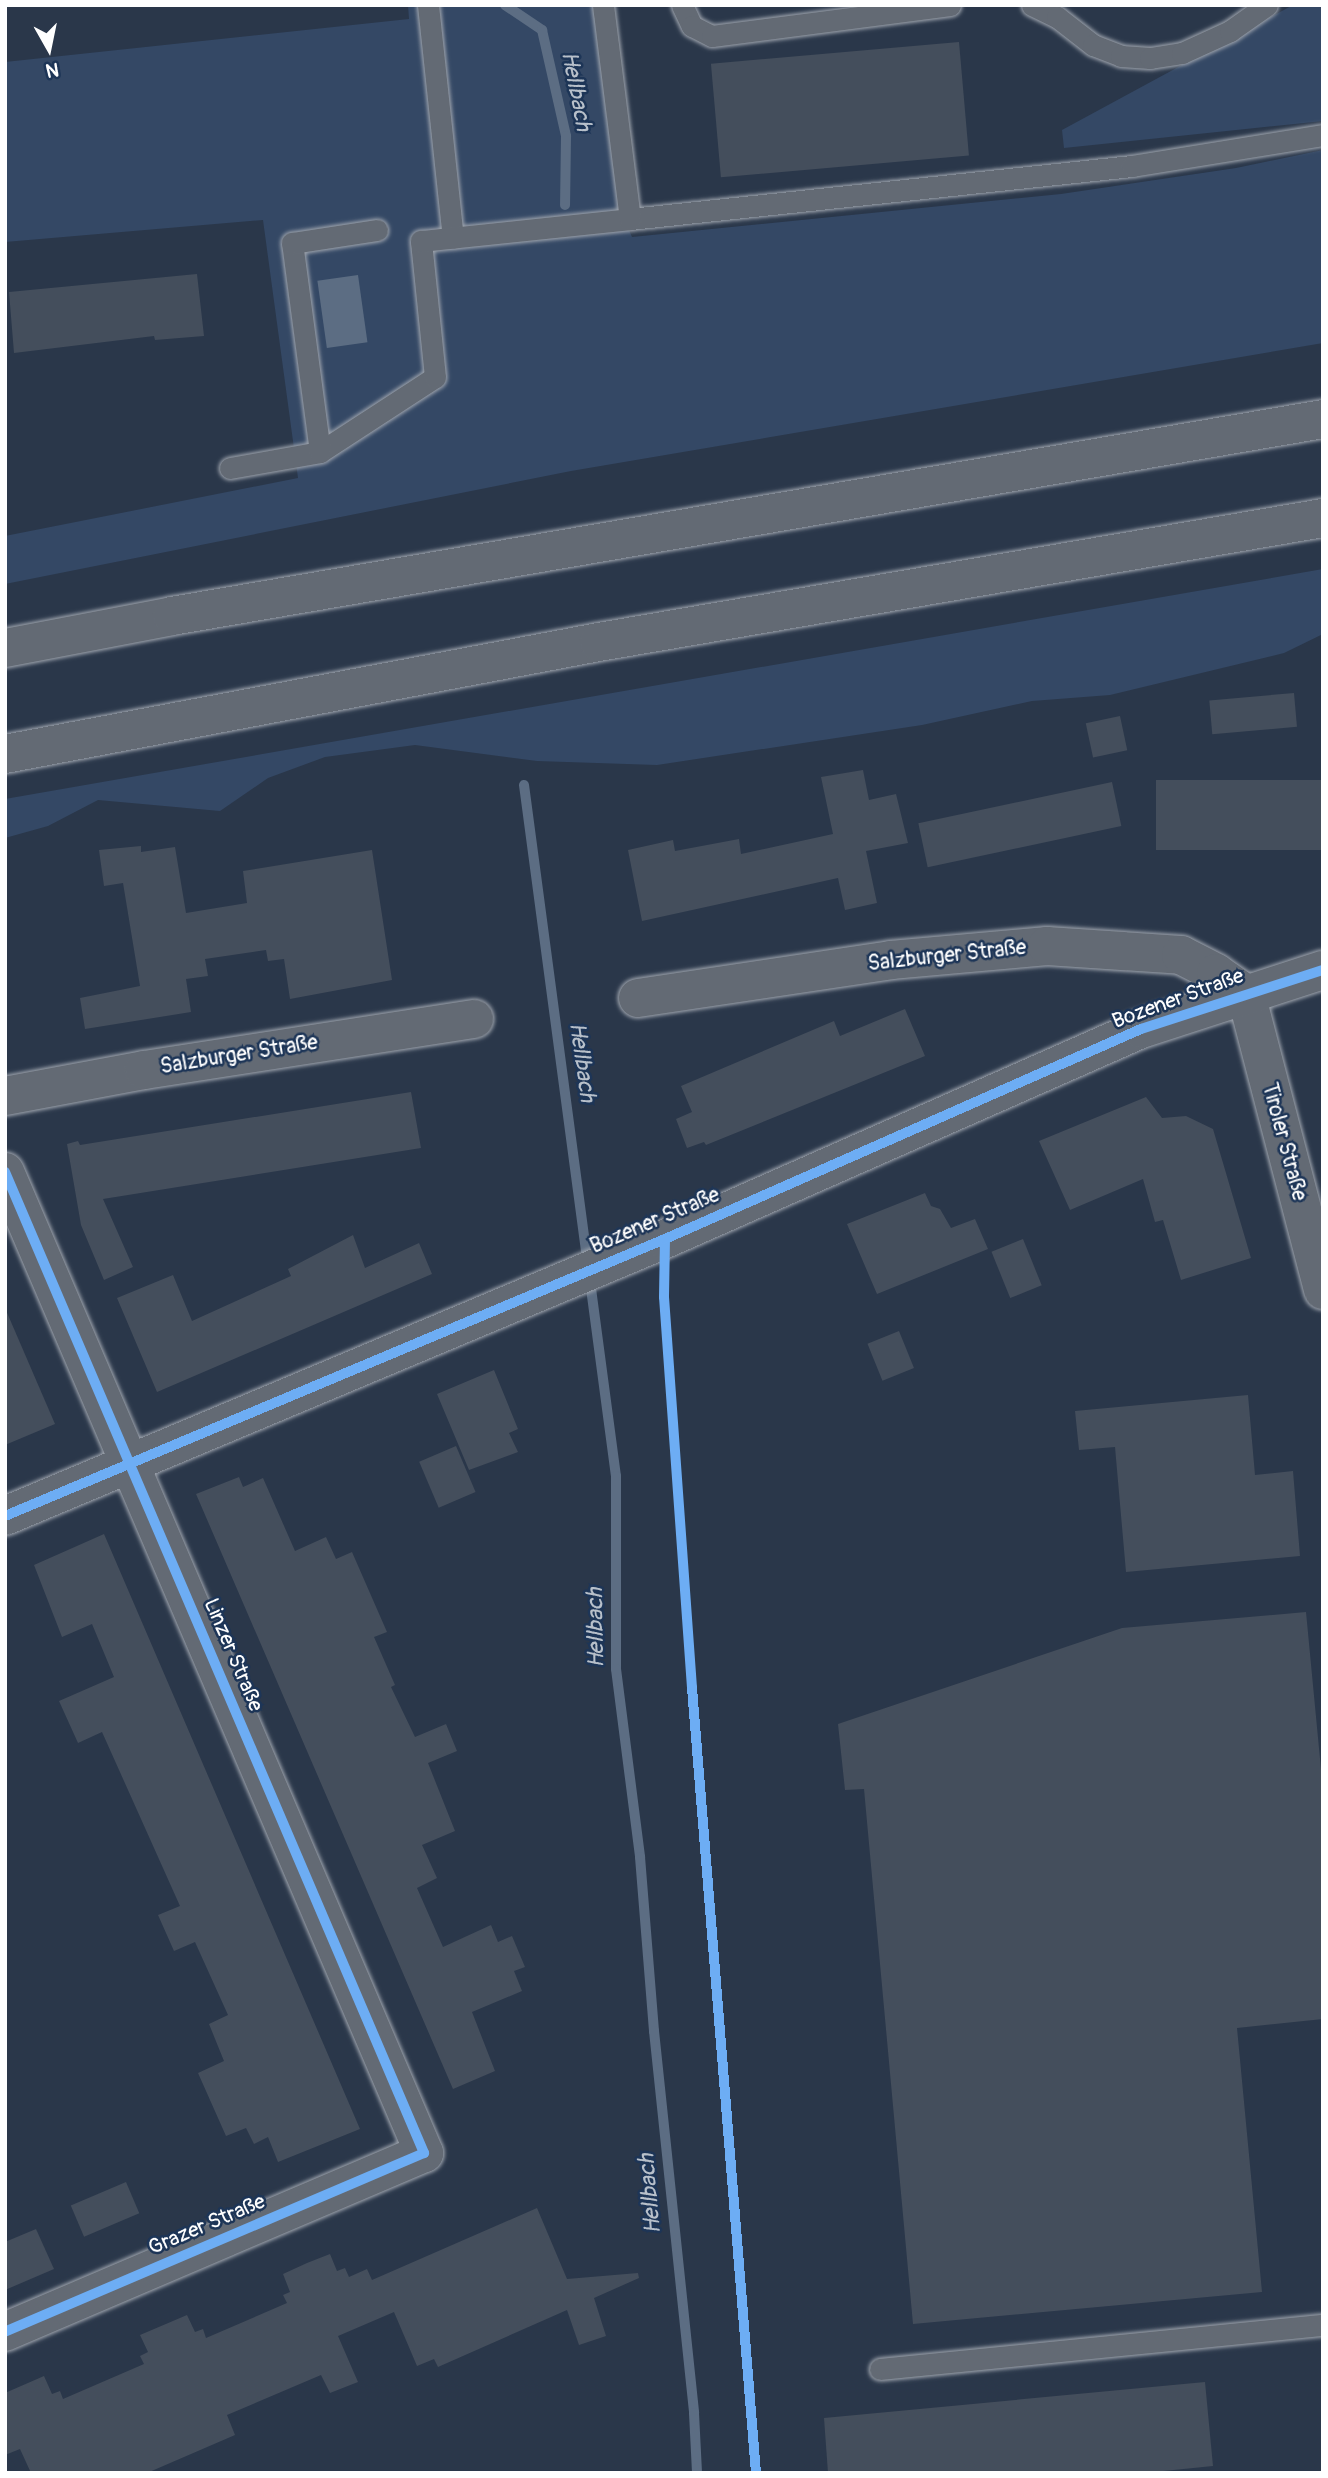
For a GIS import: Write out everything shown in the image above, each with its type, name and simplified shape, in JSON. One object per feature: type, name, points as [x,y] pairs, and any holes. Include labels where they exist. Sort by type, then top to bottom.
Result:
[{"type":"main road","points":[[5,648],[1323,419]]},
{"type":"main road","points":[[5,754],[613,639],[1323,518]]},
{"type":"main road","name":"Salzburger Straße","points":[[638,998],[891,960],[1047,946],[1181,955],[1216,973],[1246,994]]},
{"type":"main road","name":"Bozener Straße","points":[[5,1516],[130,1461],[604,1264],[1141,1029],[1323,970]]},
{"type":"main road","name":"Tiroler Straße","points":[[1246,994],[1323,1290]]},
{"type":"main road","name":"Salzburger Straße","points":[[5,1096],[144,1070],[474,1019]]},
{"type":"main road","name":"Linzer Straße","points":[[5,1172],[424,2153]]},
{"type":"main road","name":"Grazer Straße","points":[[5,2332],[424,2153]]},
{"type":"lane","points":[[428,5],[453,238]]},
{"type":"lane","points":[[603,5],[630,219]]},
{"type":"lane","points":[[682,5],[692,26],[712,36],[950,5]]},
{"type":"lane","points":[[1032,5],[1057,17],[1093,45],[1121,55],[1150,58],[1182,53],[1230,31],[1267,5]]},
{"type":"lane","points":[[230,468],[320,452],[435,377],[421,241],[1132,166],[1323,135]]},
{"type":"lane","points":[[320,452],[292,243],[377,230]]},
{"type":"lane","points":[[880,2369],[1323,2325]]},
{"type":"shaded area","points":[[408,5],[605,5],[618,204],[632,237],[1061,194],[1236,168],[1323,150],[1323,343],[571,471],[5,584],[5,536],[298,478],[263,220],[5,242],[5,62],[409,19]]},
{"type":"shaded area","points":[[1293,5],[1323,5],[1323,121],[1064,148],[1062,130]]},
{"type":"shaded area","points":[[358,275],[367,342],[327,348],[317,281]]},
{"type":"shaded area","points":[[1323,569],[1323,634],[1284,653],[1110,695],[1032,701],[922,725],[657,765],[537,761],[415,745],[325,757],[268,778],[220,811],[98,800],[48,826],[5,838],[5,799]]},
{"type":"building","points":[[959,42],[969,156],[721,177],[711,64]]},
{"type":"building","points":[[197,274],[204,336],[155,340],[154,336],[14,353],[9,292]]},
{"type":"building","points":[[1294,693],[1297,727],[1212,734],[1209,700]]},
{"type":"building","points":[[1120,716],[1127,750],[1093,758],[1086,723]]},
{"type":"building","points":[[863,770],[869,800],[896,794],[908,843],[866,851],[877,903],[845,910],[838,878],[642,921],[628,850],[673,840],[675,851],[739,839],[741,854],[833,834],[821,777]]},
{"type":"building","points":[[1156,780],[1323,780],[1323,850],[1156,850]]},
{"type":"building","points":[[1112,782],[1121,826],[928,867],[918,823]]},
{"type":"building","points":[[141,846],[141,852],[175,847],[186,913],[247,903],[243,871],[372,850],[392,980],[290,999],[284,959],[268,961],[266,950],[205,959],[208,976],[186,979],[191,1012],[85,1029],[80,998],[140,986],[123,883],[104,886],[99,850]]},
{"type":"building","points":[[905,1009],[925,1056],[706,1145],[704,1142],[687,1148],[676,1119],[692,1112],[681,1086],[834,1021],[840,1036]]},
{"type":"building","points":[[411,1092],[421,1148],[103,1199],[133,1267],[104,1280],[81,1225],[67,1144],[78,1141],[80,1145]]},
{"type":"building","points":[[1146,1097],[1162,1118],[1186,1116],[1213,1129],[1251,1258],[1181,1280],[1163,1220],[1155,1222],[1143,1179],[1070,1210],[1039,1141]]},
{"type":"building","points":[[925,1193],[931,1206],[940,1209],[951,1228],[975,1219],[988,1249],[877,1294],[847,1224]]},
{"type":"building","points":[[353,1235],[365,1268],[419,1243],[432,1274],[157,1392],[117,1298],[173,1275],[192,1321],[291,1276],[288,1269]]},
{"type":"building","points":[[1023,1239],[1042,1285],[1010,1298],[991,1252]]},
{"type":"building","points":[[5,1308],[55,1424],[5,1445]]},
{"type":"building","points":[[899,1331],[914,1368],[882,1381],[867,1344]]},
{"type":"building","points":[[494,1370],[518,1429],[509,1433],[518,1452],[469,1470],[437,1394]]},
{"type":"building","points":[[1248,1395],[1255,1475],[1293,1471],[1300,1556],[1126,1572],[1115,1447],[1079,1450],[1075,1411]]},
{"type":"building","points":[[456,1446],[476,1492],[439,1508],[419,1462]]},
{"type":"building","points":[[239,1477],[243,1487],[263,1478],[295,1551],[326,1537],[336,1559],[352,1552],[387,1632],[374,1637],[395,1685],[391,1687],[415,1737],[446,1724],[457,1751],[428,1763],[455,1831],[422,1845],[437,1878],[417,1888],[443,1947],[491,1925],[498,1942],[512,1936],[525,1967],[514,1971],[522,1991],[472,2012],[495,2071],[453,2089],[196,1494]]},
{"type":"building","points":[[104,1534],[360,2129],[278,2162],[268,2137],[254,2144],[246,2128],[226,2136],[198,2073],[224,2061],[209,2024],[228,2015],[195,1942],[174,1951],[158,1915],[180,1906],[102,1732],[78,1743],[59,1701],[114,1677],[92,1624],[62,1637],[34,1565]]},
{"type":"building","points":[[1306,1612],[1323,1790],[1323,2019],[1237,2028],[1262,2292],[913,2324],[864,1789],[845,1790],[838,1724],[1122,1628]]},
{"type":"building","points":[[126,2182],[139,2213],[84,2237],[71,2205]]},
{"type":"building","points":[[537,2208],[567,2279],[638,2273],[639,2278],[594,2298],[606,2336],[579,2345],[567,2310],[438,2367],[434,2359],[417,2366],[394,2312],[338,2336],[358,2382],[330,2393],[321,2375],[227,2415],[235,2435],[147,2473],[31,2473],[20,2449],[5,2455],[5,2393],[44,2376],[52,2394],[60,2391],[63,2399],[144,2364],[140,2356],[148,2352],[140,2335],[187,2315],[195,2332],[203,2329],[206,2338],[287,2303],[283,2295],[290,2292],[283,2274],[307,2263],[330,2254],[337,2271],[345,2268],[349,2277],[367,2269],[372,2280]]},
{"type":"building","points":[[36,2229],[54,2269],[5,2290],[5,2242]]},
{"type":"building","points":[[1205,2382],[1213,2466],[1144,2473],[828,2473],[824,2418]]},
{"type":"waterway","name":"Hellbach","points":[[505,5],[542,30],[566,136],[565,205]]},
{"type":"waterway","name":"Hellbach","points":[[524,785],[616,1476],[616,1669],[640,1857],[654,2031],[694,2413],[697,2473]]},
{"type":"cycle path","points":[[5,1516],[665,1239],[1141,1029],[1323,970]]},
{"type":"cycle path","points":[[5,1172],[424,2153],[5,2332]]},
{"type":"cycle path","points":[[665,1239],[664,1297],[692,1688],[756,2473]]}]
